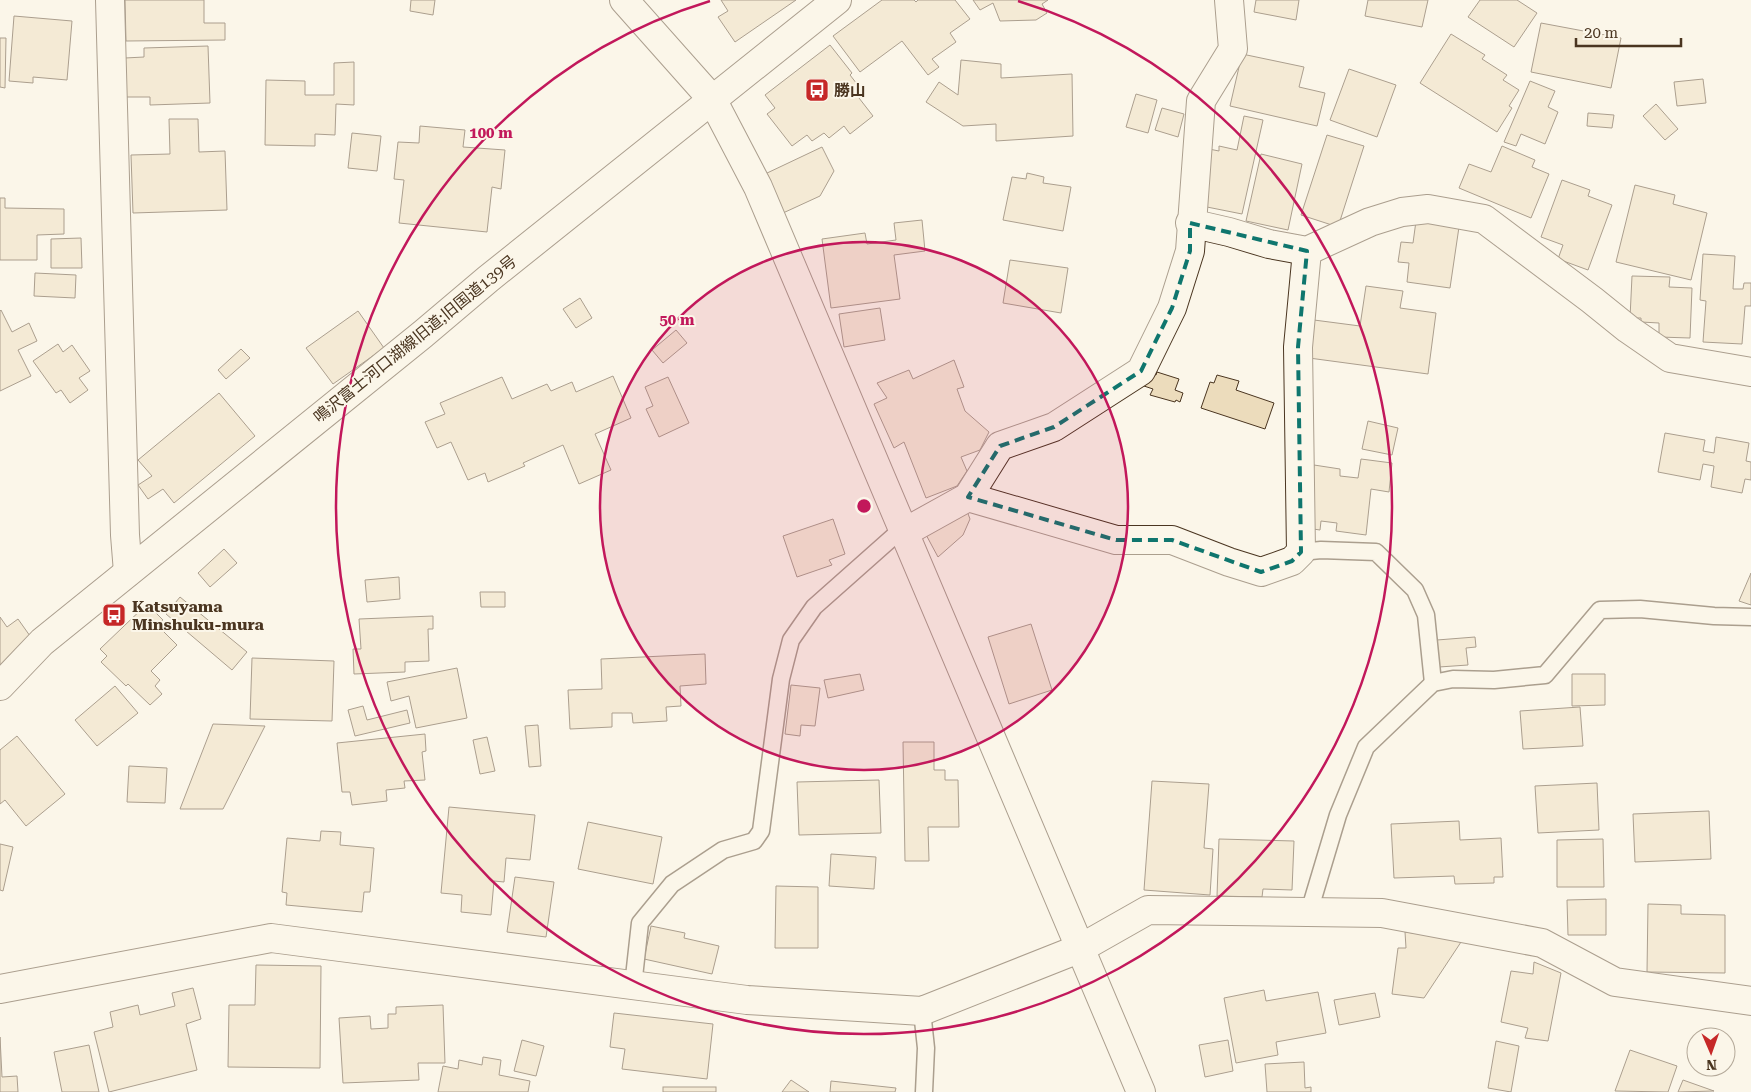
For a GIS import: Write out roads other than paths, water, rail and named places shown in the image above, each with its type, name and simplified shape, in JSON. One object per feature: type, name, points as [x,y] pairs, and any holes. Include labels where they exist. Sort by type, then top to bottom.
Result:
[{"type":"street","points":[[110,0],[124,515],[128,572]]},
{"type":"street","points":[[624,0],[712,99],[758,187],[1141,1092]]},
{"type":"street","name":"鳴沢富士河口湖線旧道;旧国道139号","points":[[0,686],[42,642],[416,340],[488,279],[837,0]]},
{"type":"street","points":[[904,530],[968,498],[1000,446],[1054,427],[1141,371],[1172,308],[1190,251],[1190,223],[1201,101],[1233,49],[1229,0]]},
{"type":"street","points":[[1190,223],[1269,244],[1307,251],[1370,222],[1402,212],[1428,209],[1484,219],[1670,358],[1751,372]]},
{"type":"street","points":[[968,498],[1116,540],[1172,540],[1261,572],[1292,561],[1301,552],[1298,346],[1307,251]]},
{"type":"street","points":[[0,989],[272,938],[747,1000],[922,1011],[1081,948],[1148,910],[1382,913],[1542,943],[1615,982],[1751,1001]]},
{"type":"lane","points":[[633,986],[640,923],[672,884],[723,850],[754,841],[761,831],[781,679],[791,640],[814,607],[904,530]]},
{"type":"lane","points":[[1301,552],[1321,550],[1376,552],[1415,590],[1426,614],[1433,683]]},
{"type":"lane","points":[[1309,912],[1338,815],[1366,747],[1433,683],[1453,679],[1494,680],[1544,676],[1600,610],[1640,609],[1714,616],[1751,617]]},
{"type":"lane","points":[[922,1011],[926,1048],[924,1092]]},
{"type":"place","name":"勝山","points":[[817,90]]},
{"type":"place","name":"Katsuyama Minshuku-mura","points":[[114,615]]}]
